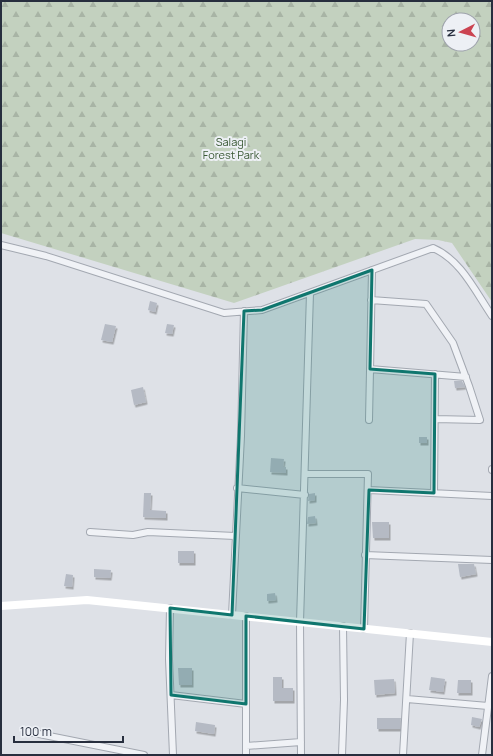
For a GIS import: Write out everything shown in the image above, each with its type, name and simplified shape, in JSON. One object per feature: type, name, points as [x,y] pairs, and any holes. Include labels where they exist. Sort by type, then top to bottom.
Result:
[{"type":"street","points":[[1,245],[46,256],[224,313],[262,310],[433,248],[446,253],[456,263],[492,316]]},
{"type":"street","points":[[370,420],[372,270]]},
{"type":"street","points":[[301,755],[300,622],[310,292]]},
{"type":"street","points":[[371,300],[426,304],[452,343],[466,377],[480,420],[435,419]]},
{"type":"street","points":[[232,615],[237,488],[241,436],[244,311]]},
{"type":"street","points":[[370,369],[466,377]]},
{"type":"street","points":[[434,493],[435,374]]},
{"type":"street","points":[[305,474],[368,474],[369,490],[365,555],[364,629]]},
{"type":"street","points":[[237,488],[305,495]]},
{"type":"street","points":[[369,490],[492,496]]},
{"type":"street","points":[[90,532],[133,535],[148,532],[235,536]]},
{"type":"street","points":[[365,555],[492,560]]},
{"type":"street","points":[[1,606],[87,600],[492,642]]},
{"type":"street","points":[[170,608],[173,755]]},
{"type":"street","points":[[246,616],[246,755]]},
{"type":"street","points":[[342,755],[344,700],[343,626]]},
{"type":"street","points":[[403,755],[410,633]]},
{"type":"street","points":[[482,755],[492,676]]},
{"type":"street","points":[[171,695],[246,704]]},
{"type":"street","points":[[407,699],[488,706]]},
{"type":"street","points":[[29,732],[144,755]]},
{"type":"street","points":[[246,746],[301,742]]},
{"type":"highlighted area","points":[[372,270],[370,369],[435,374],[434,493],[369,490],[364,629],[246,616],[246,704],[171,695],[170,608],[232,615],[244,311],[262,310]]},
{"type":"green space","name":"Salagi Forest Park","points":[[1,1],[492,1],[492,302],[452,243],[438,240],[415,239],[234,303],[1,233]]},
{"type":"building","points":[[150,301],[157,303],[155,312],[148,310]]},
{"type":"building","points":[[105,324],[116,326],[112,342],[101,340]]},
{"type":"building","points":[[167,324],[174,325],[172,334],[165,333]]},
{"type":"building","points":[[454,381],[462,381],[465,387],[455,388]]},
{"type":"building","points":[[143,387],[146,402],[134,405],[131,390]]},
{"type":"building","points":[[419,437],[427,437],[427,443],[419,443]]},
{"type":"building","points":[[271,458],[284,459],[283,467],[286,467],[286,473],[270,472]]},
{"type":"building","points":[[144,493],[151,493],[150,510],[166,511],[166,518],[143,517]]},
{"type":"building","points":[[315,493],[315,500],[308,501],[309,494]]},
{"type":"building","points":[[315,516],[316,523],[307,524],[308,517]]},
{"type":"building","points":[[372,522],[389,522],[389,538],[373,538]]},
{"type":"building","points":[[178,551],[194,551],[194,563],[178,563]]},
{"type":"building","points":[[458,564],[474,564],[476,574],[460,577]]},
{"type":"building","points":[[94,569],[111,570],[110,578],[94,577]]},
{"type":"building","points":[[66,574],[73,575],[72,587],[64,586]]},
{"type":"building","points":[[275,593],[276,600],[267,601],[267,594]]},
{"type":"building","points":[[178,668],[192,668],[192,685],[179,685]]},
{"type":"building","points":[[273,677],[282,677],[282,688],[293,688],[293,701],[273,701]]},
{"type":"building","points":[[431,677],[445,679],[443,692],[429,690]]},
{"type":"building","points":[[394,679],[395,693],[375,695],[374,680]]},
{"type":"building","points":[[458,680],[471,680],[471,693],[457,693]]},
{"type":"building","points":[[472,717],[482,719],[479,727],[471,725]]},
{"type":"building","points":[[377,718],[401,718],[400,729],[377,729]]},
{"type":"building","points":[[196,722],[215,725],[214,734],[195,731]]}]
